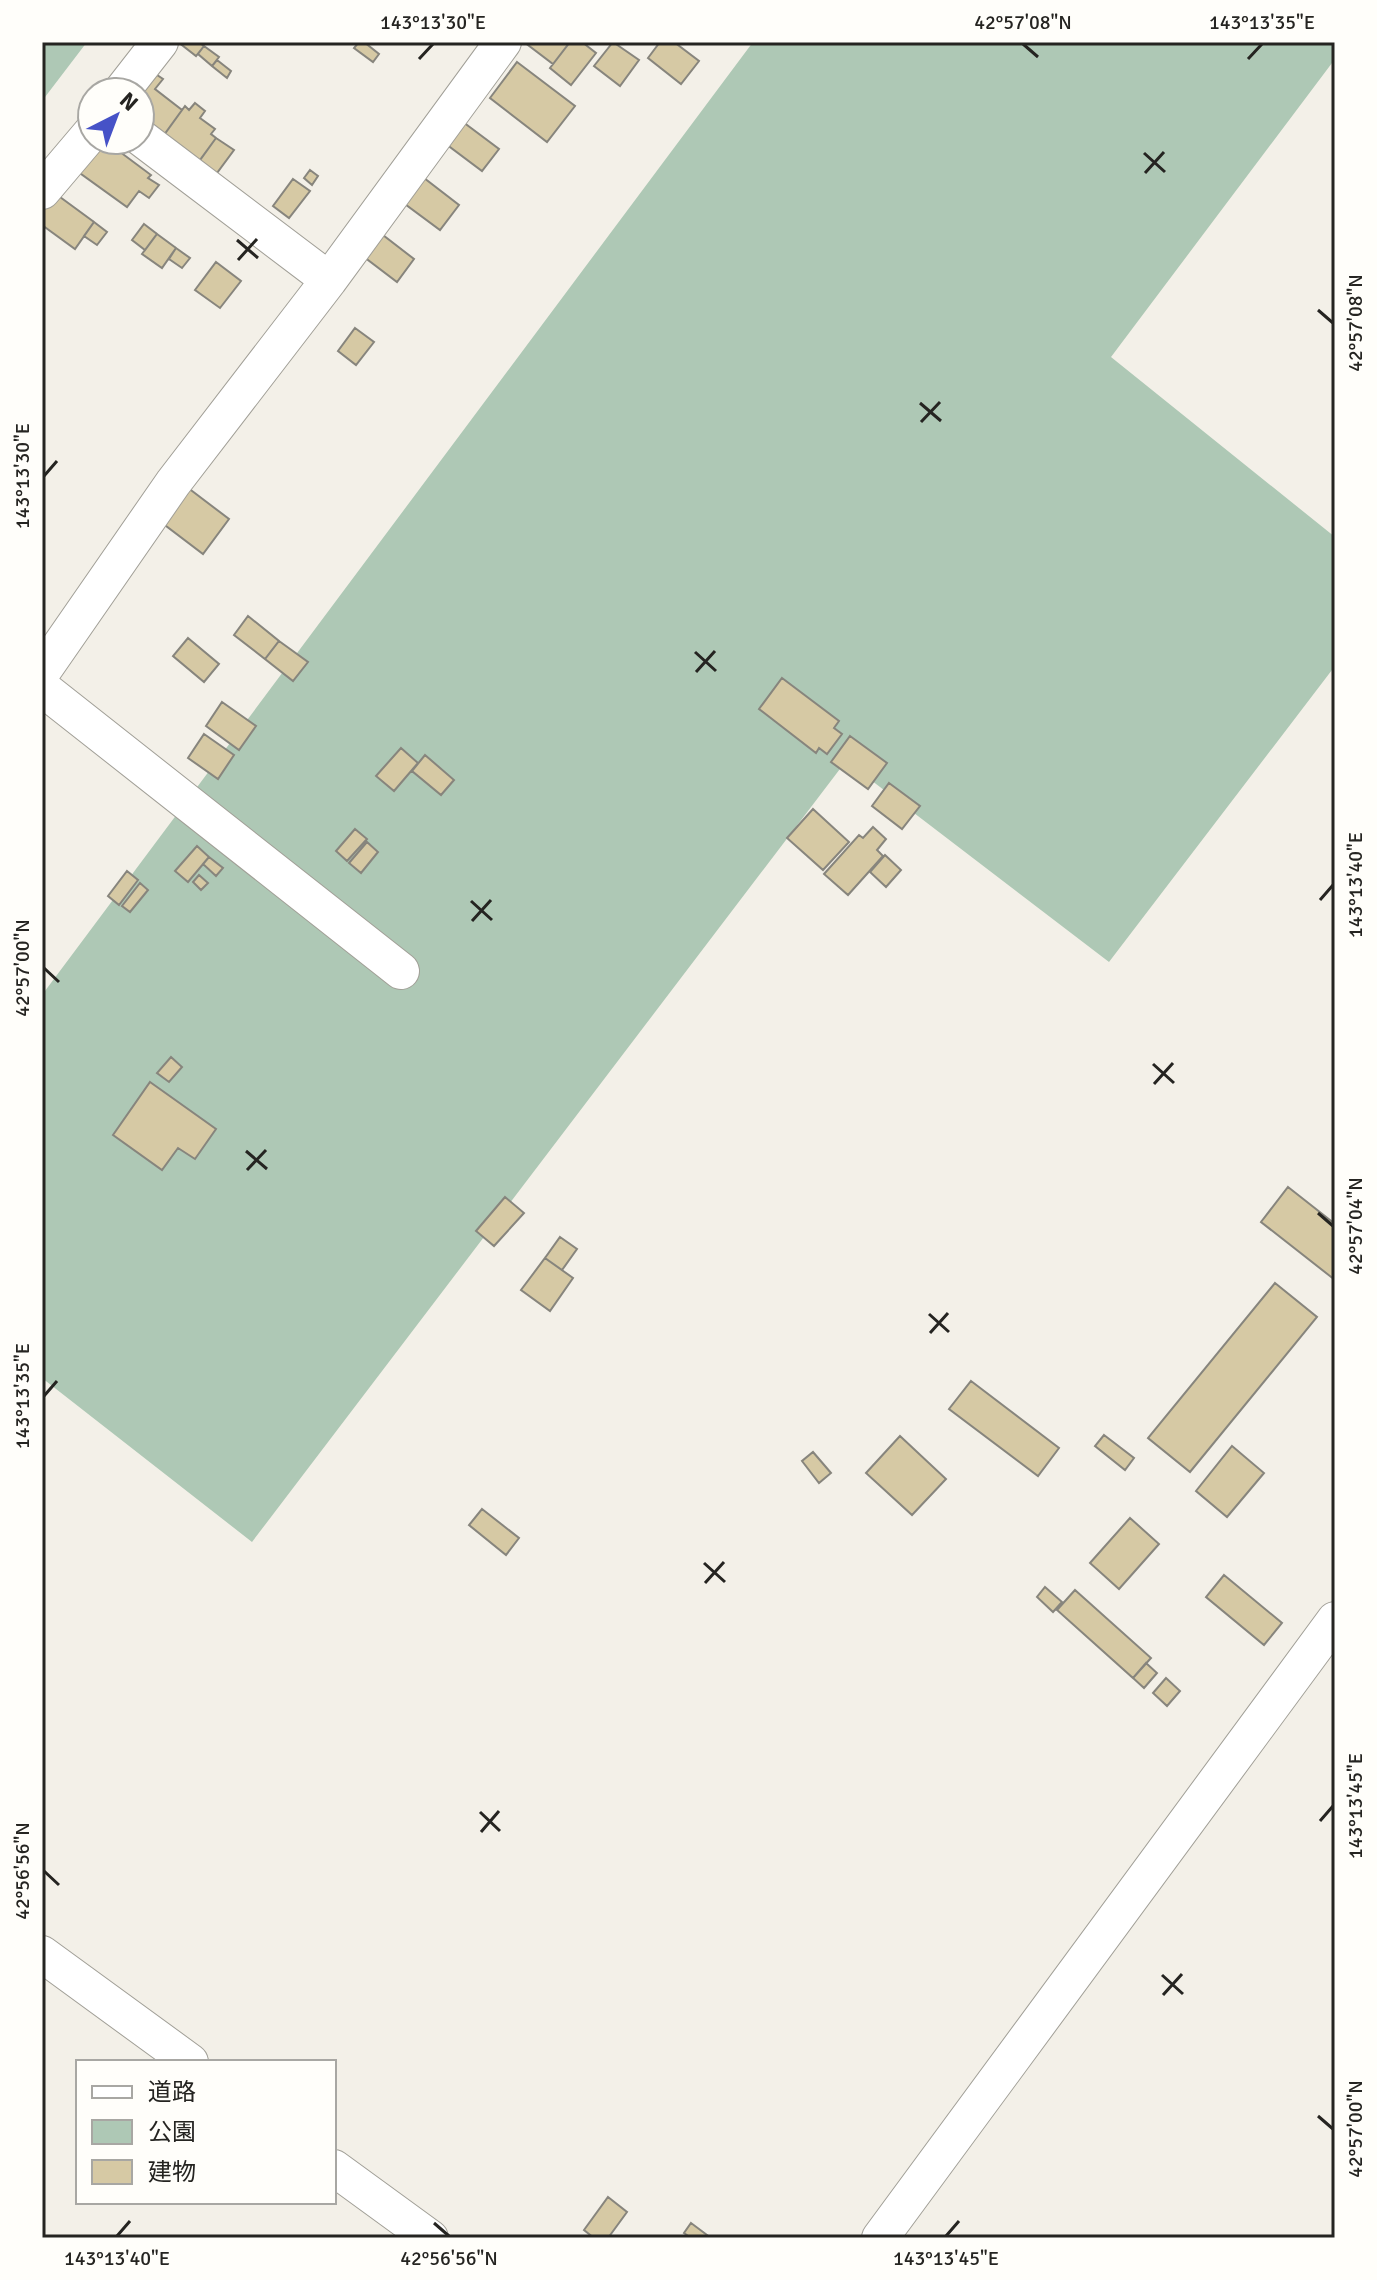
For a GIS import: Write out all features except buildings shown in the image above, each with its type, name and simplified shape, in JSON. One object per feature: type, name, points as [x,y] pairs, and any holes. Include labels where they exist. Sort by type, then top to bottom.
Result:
[{"type":"street","points":[[133,76],[160,42]]},
{"type":"street","points":[[42,672],[173,483],[329,280],[503,42]]},
{"type":"street","points":[[156,149],[329,280]]},
{"type":"street","points":[[42,191],[76,151]]},
{"type":"street","points":[[42,688],[401,971]]},
{"type":"street","points":[[880,2238],[1335,1620]]},
{"type":"street","points":[[42,1954],[187,2060]]},
{"type":"street","points":[[336,2169],[430,2238]]},
{"type":"green space","points":[[42,42],[87,42],[42,101]]},
{"type":"green space","points":[[753,42],[1335,42],[1335,59],[1111,357],[1335,537],[1335,666],[1109,962],[846,761],[252,1542],[42,1378],[42,995]]}]
